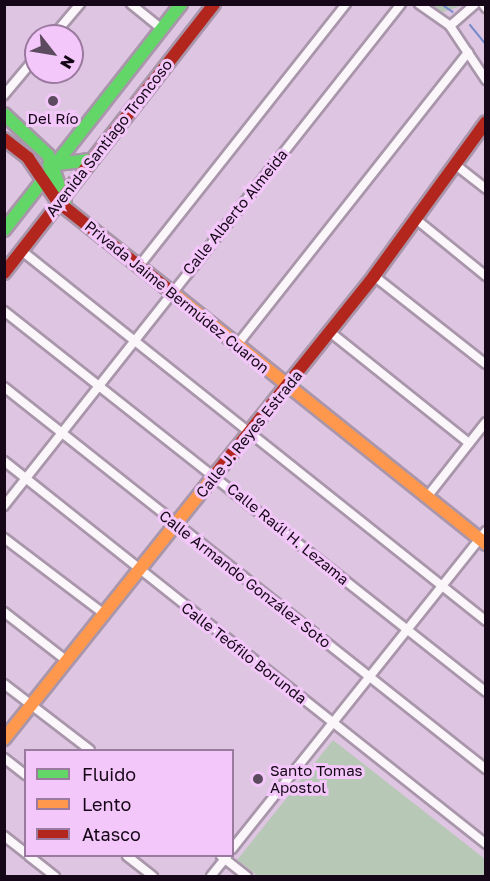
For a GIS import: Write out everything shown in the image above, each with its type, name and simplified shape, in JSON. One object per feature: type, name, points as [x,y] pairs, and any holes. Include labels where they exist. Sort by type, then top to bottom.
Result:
[{"type":"street","points":[[63,24],[80,4]]},
{"type":"street","points":[[131,4],[162,29]]},
{"type":"street","name":"Avenida Santiago Troncoso","points":[[4,230],[181,4]]},
{"type":"street","name":"Avenida Santiago Troncoso","points":[[4,273],[62,202],[90,160],[214,4]]},
{"type":"street","points":[[139,266],[346,4]]},
{"type":"street","name":"Calle Alberto Almeida","points":[[4,506],[401,4]]},
{"type":"street","points":[[419,4],[450,26],[486,80]]},
{"type":"street","points":[[450,26],[475,4]]},
{"type":"street","points":[[237,345],[468,52]]},
{"type":"street","points":[[4,95],[24,71]]},
{"type":"street","points":[[4,114],[54,166],[62,202]]},
{"type":"street","name":"Calle J. Reyes Estrada","points":[[4,739],[374,276],[457,166],[486,122]]},
{"type":"street","points":[[4,138],[28,158],[54,166],[90,160]]},
{"type":"street","name":"Privada Jaime Bermúdez Cuaron","points":[[28,158],[62,202],[287,386],[427,497],[483,538]]},
{"type":"street","points":[[457,166],[486,189]]},
{"type":"street","points":[[417,220],[486,276]]},
{"type":"street","points":[[22,251],[486,621]]},
{"type":"street","points":[[374,276],[486,364]]},
{"type":"street","name":"Calle Raúl H. Lezama","points":[[4,311],[216,476],[486,692]]},
{"type":"street","points":[[330,332],[469,444]]},
{"type":"street","name":"Calle Armando González Soto","points":[[4,387],[486,769]]},
{"type":"street","points":[[427,497],[486,422]]},
{"type":"street","name":"Calle Teófilo Borunda","points":[[4,461],[139,571],[486,844]]},
{"type":"street","points":[[4,538],[104,614]]},
{"type":"street","points":[[234,847],[483,538]]},
{"type":"street","points":[[4,612],[67,661]]},
{"type":"street","points":[[4,684],[89,749]]},
{"type":"street","points":[[4,758],[24,773]]},
{"type":"street","points":[[4,836],[24,852]]},
{"type":"street","points":[[31,857],[56,876]]},
{"type":"street","points":[[129,857],[153,876]]},
{"type":"street","points":[[211,876],[224,857]]},
{"type":"street","points":[[226,857],[247,876]]},
{"type":"green space","points":[[428,5],[464,5],[440,13]]},
{"type":"green space","points":[[333,740],[485,859],[485,876],[258,876],[237,860]]},
{"type":"waterway","points":[[441,4],[453,12]]},
{"type":"waterway","points":[[470,25],[486,45]]},
{"type":"traffic: fast","points":[[4,230],[181,4]]},
{"type":"traffic: fast","points":[[4,114],[48,155],[65,202]]},
{"type":"traffic: fast","points":[[49,165],[90,160]]},
{"type":"traffic: slow","points":[[174,294],[486,544]]},
{"type":"traffic: slow","points":[[4,739],[218,471]]},
{"type":"traffic: jam","points":[[4,273],[214,4]]},
{"type":"traffic: jam","points":[[218,471],[374,276],[486,122]]},
{"type":"traffic: jam","points":[[4,139],[28,158],[58,202],[174,294]]},
{"type":"place","name":"Del Río","points":[[53,101]]},
{"type":"place","name":"Santo Tomas Apostol","points":[[258,779]]}]
